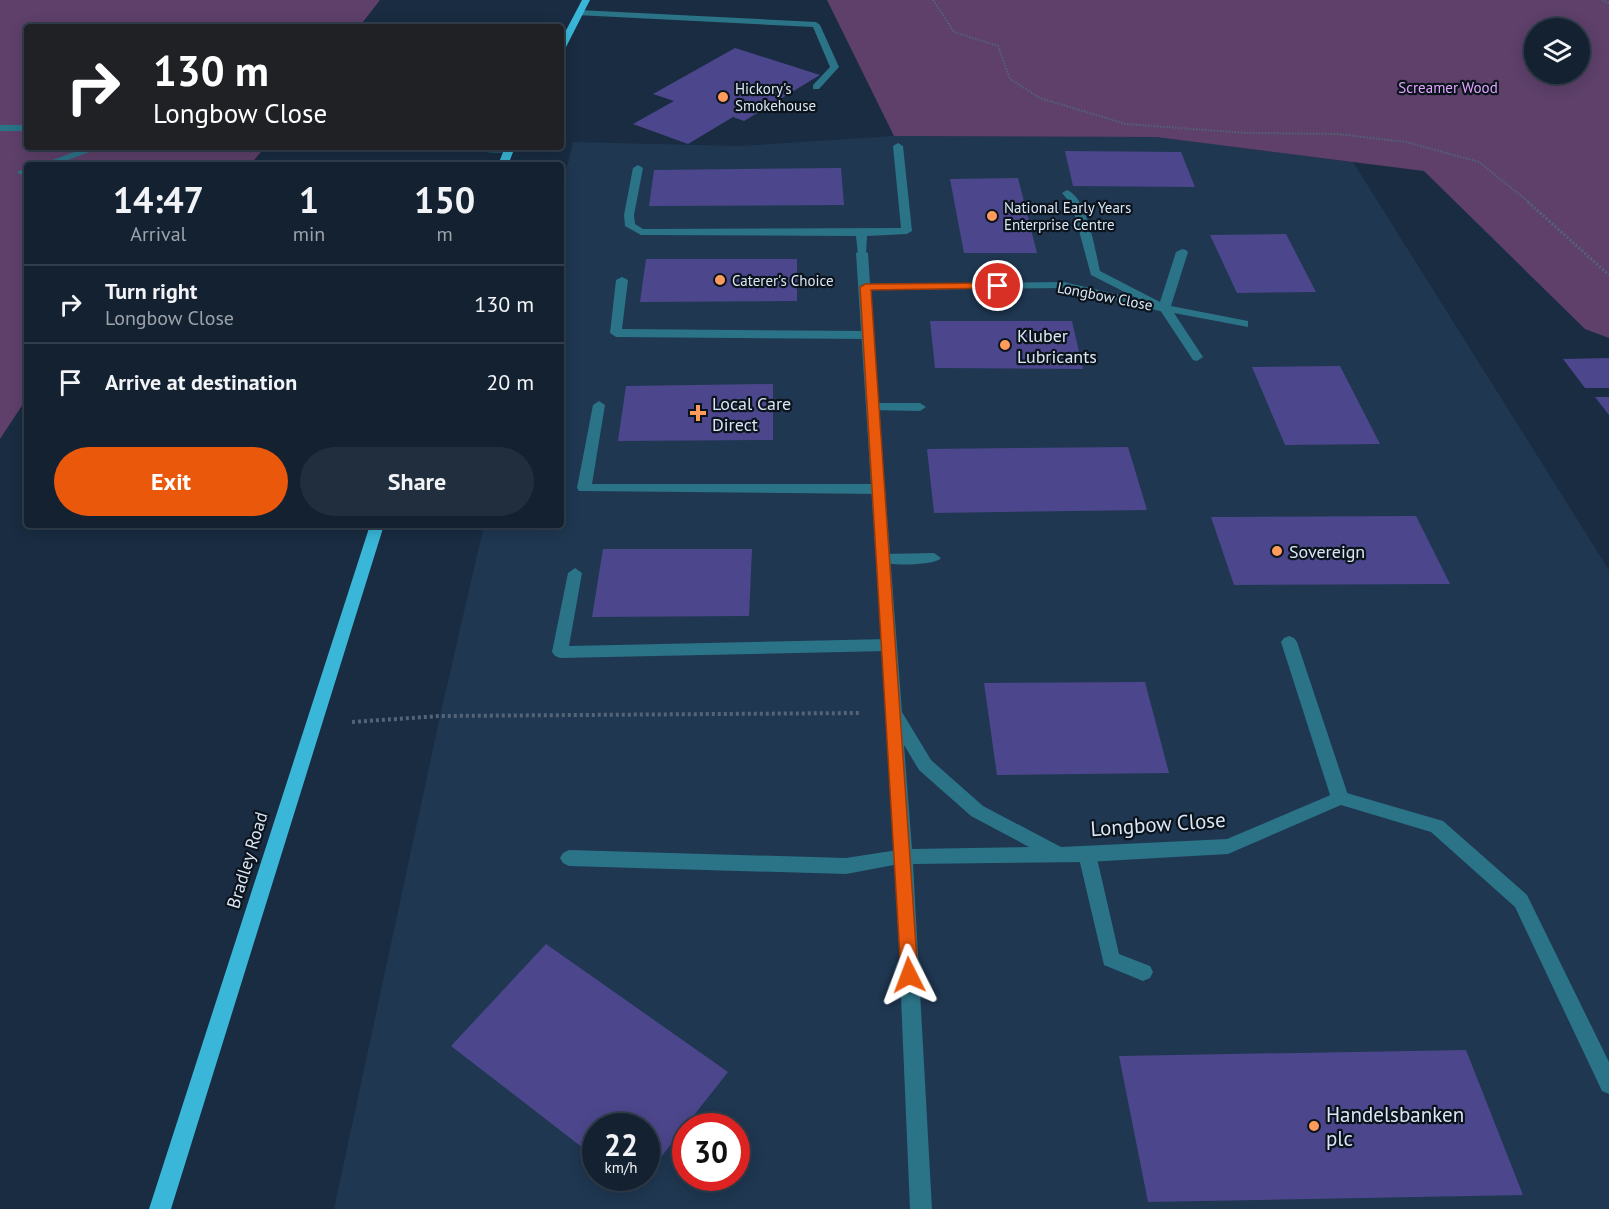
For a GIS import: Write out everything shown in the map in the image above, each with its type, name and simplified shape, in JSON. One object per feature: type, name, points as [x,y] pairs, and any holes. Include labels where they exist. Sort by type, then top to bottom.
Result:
[{"type":"main road","points":[[564,43],[586,0]]},
{"type":"main road","name":"Bradley Road","points":[[160,1209],[376,528]]},
{"type":"street","points":[[579,13],[816,25],[835,68],[816,87]]},
{"type":"street","points":[[0,129],[24,128]]},
{"type":"street","points":[[638,168],[629,215],[630,226],[641,232],[861,233],[907,231],[898,146]]},
{"type":"street","points":[[53,162],[89,150]]},
{"type":"street","points":[[1067,193],[1077,204],[1095,273],[1164,308],[1244,324]]},
{"type":"street","name":"Longbow Close","points":[[861,233],[903,857],[921,1209]]},
{"type":"street","points":[[1164,308],[1182,252]]},
{"type":"street","points":[[622,280],[616,333],[868,335]]},
{"type":"street","name":"Longbow Close","points":[[865,287],[1064,285],[1164,308]]},
{"type":"street","points":[[1164,308],[1197,357]]},
{"type":"street","points":[[599,405],[584,488],[878,489]]},
{"type":"street","points":[[873,407],[920,407]]},
{"type":"street","points":[[883,559],[934,558]]},
{"type":"street","points":[[575,573],[560,652],[889,645]]},
{"type":"street","points":[[1289,642],[1340,798],[1437,826],[1521,901],[1609,1084]]},
{"type":"street","name":"Longbow Close","points":[[894,713],[925,765],[977,811],[1058,854]]},
{"type":"street","name":"Longbow Close","points":[[903,857],[1087,854],[1228,846],[1340,798]]},
{"type":"street","points":[[1087,854],[1111,959],[1143,972]]},
{"type":"street","points":[[569,858],[846,866],[903,857]]},
{"type":"path","points":[[933,0],[954,32],[998,46],[1010,79],[1050,102],[1126,124],[1246,133],[1337,134],[1406,142],[1479,162],[1516,191],[1609,275]]},
{"type":"path","points":[[1602,0],[1609,3]]},
{"type":"path","points":[[312,724],[440,716],[894,713]]},
{"type":"shaded area","points":[[894,136],[1156,137],[1353,162],[1609,570],[1609,1209],[334,1209],[440,716],[483,528],[564,528],[564,180],[573,142],[739,146]]},
{"type":"green space","points":[[0,0],[380,0],[361,24],[24,24],[24,150],[262,150],[252,162],[24,162],[24,403],[0,439]]},
{"type":"green space","name":"Screamer Wood","points":[[827,0],[1609,0],[1609,338],[1585,329],[1424,171],[1156,137],[894,136]]},
{"type":"building","name":"Hickory's Smokehouse","points":[[735,48],[820,75],[744,121],[733,117],[688,144],[633,124],[674,101],[653,94]]},
{"type":"building","points":[[1065,151],[1181,152],[1195,187],[1073,186]]},
{"type":"building","points":[[841,168],[844,205],[649,206],[654,170]]},
{"type":"building","name":"National Early Years Enterprise Centre","points":[[1018,178],[1037,253],[964,253],[950,179]]},
{"type":"building","points":[[1286,234],[1316,292],[1237,293],[1210,235]]},
{"type":"building","name":"Caterer's Choice","points":[[646,259],[797,259],[797,301],[640,302]]},
{"type":"building","name":"Kluber Lubricants","points":[[930,321],[1072,321],[1083,369],[935,368]]},
{"type":"building","points":[[1609,358],[1609,388],[1585,388],[1563,359]]},
{"type":"building","points":[[1340,366],[1380,444],[1285,445],[1252,367]]},
{"type":"building","name":"Local Care Direct","points":[[773,384],[773,440],[618,441],[626,386]]},
{"type":"building","points":[[1595,397],[1609,397],[1609,415]]},
{"type":"building","points":[[1128,447],[1147,510],[934,513],[927,449]]},
{"type":"building","points":[[1416,516],[1450,584],[1234,585],[1211,517]]},
{"type":"building","points":[[603,549],[752,549],[749,616],[592,617]]},
{"type":"building","points":[[1145,682],[1169,773],[997,775],[984,683]]},
{"type":"building","points":[[546,944],[728,1072],[696,1113],[672,1113],[672,1143],[660,1158],[660,1113],[582,1113],[582,1147],[451,1046]]},
{"type":"building","name":"Handelsbanken plc","points":[[1466,1050],[1523,1195],[1148,1202],[1119,1056]]},
{"type":"place","name":"Hickory's Smokehouse","points":[[723,97]]},
{"type":"place","name":"National Early Years Enterprise Centre","points":[[992,216]]},
{"type":"place","name":"Caterer's Choice","points":[[720,280]]},
{"type":"place","name":"Kluber Lubricants","points":[[1005,345]]},
{"type":"place","name":"Local Care Direct","points":[[698,413]]},
{"type":"place","name":"Sovereign","points":[[1277,551]]},
{"type":"place","name":"Handelsbanken plc","points":[[1314,1126]]},
{"type":"route","points":[[909,975],[865,287],[998,286]]}]
